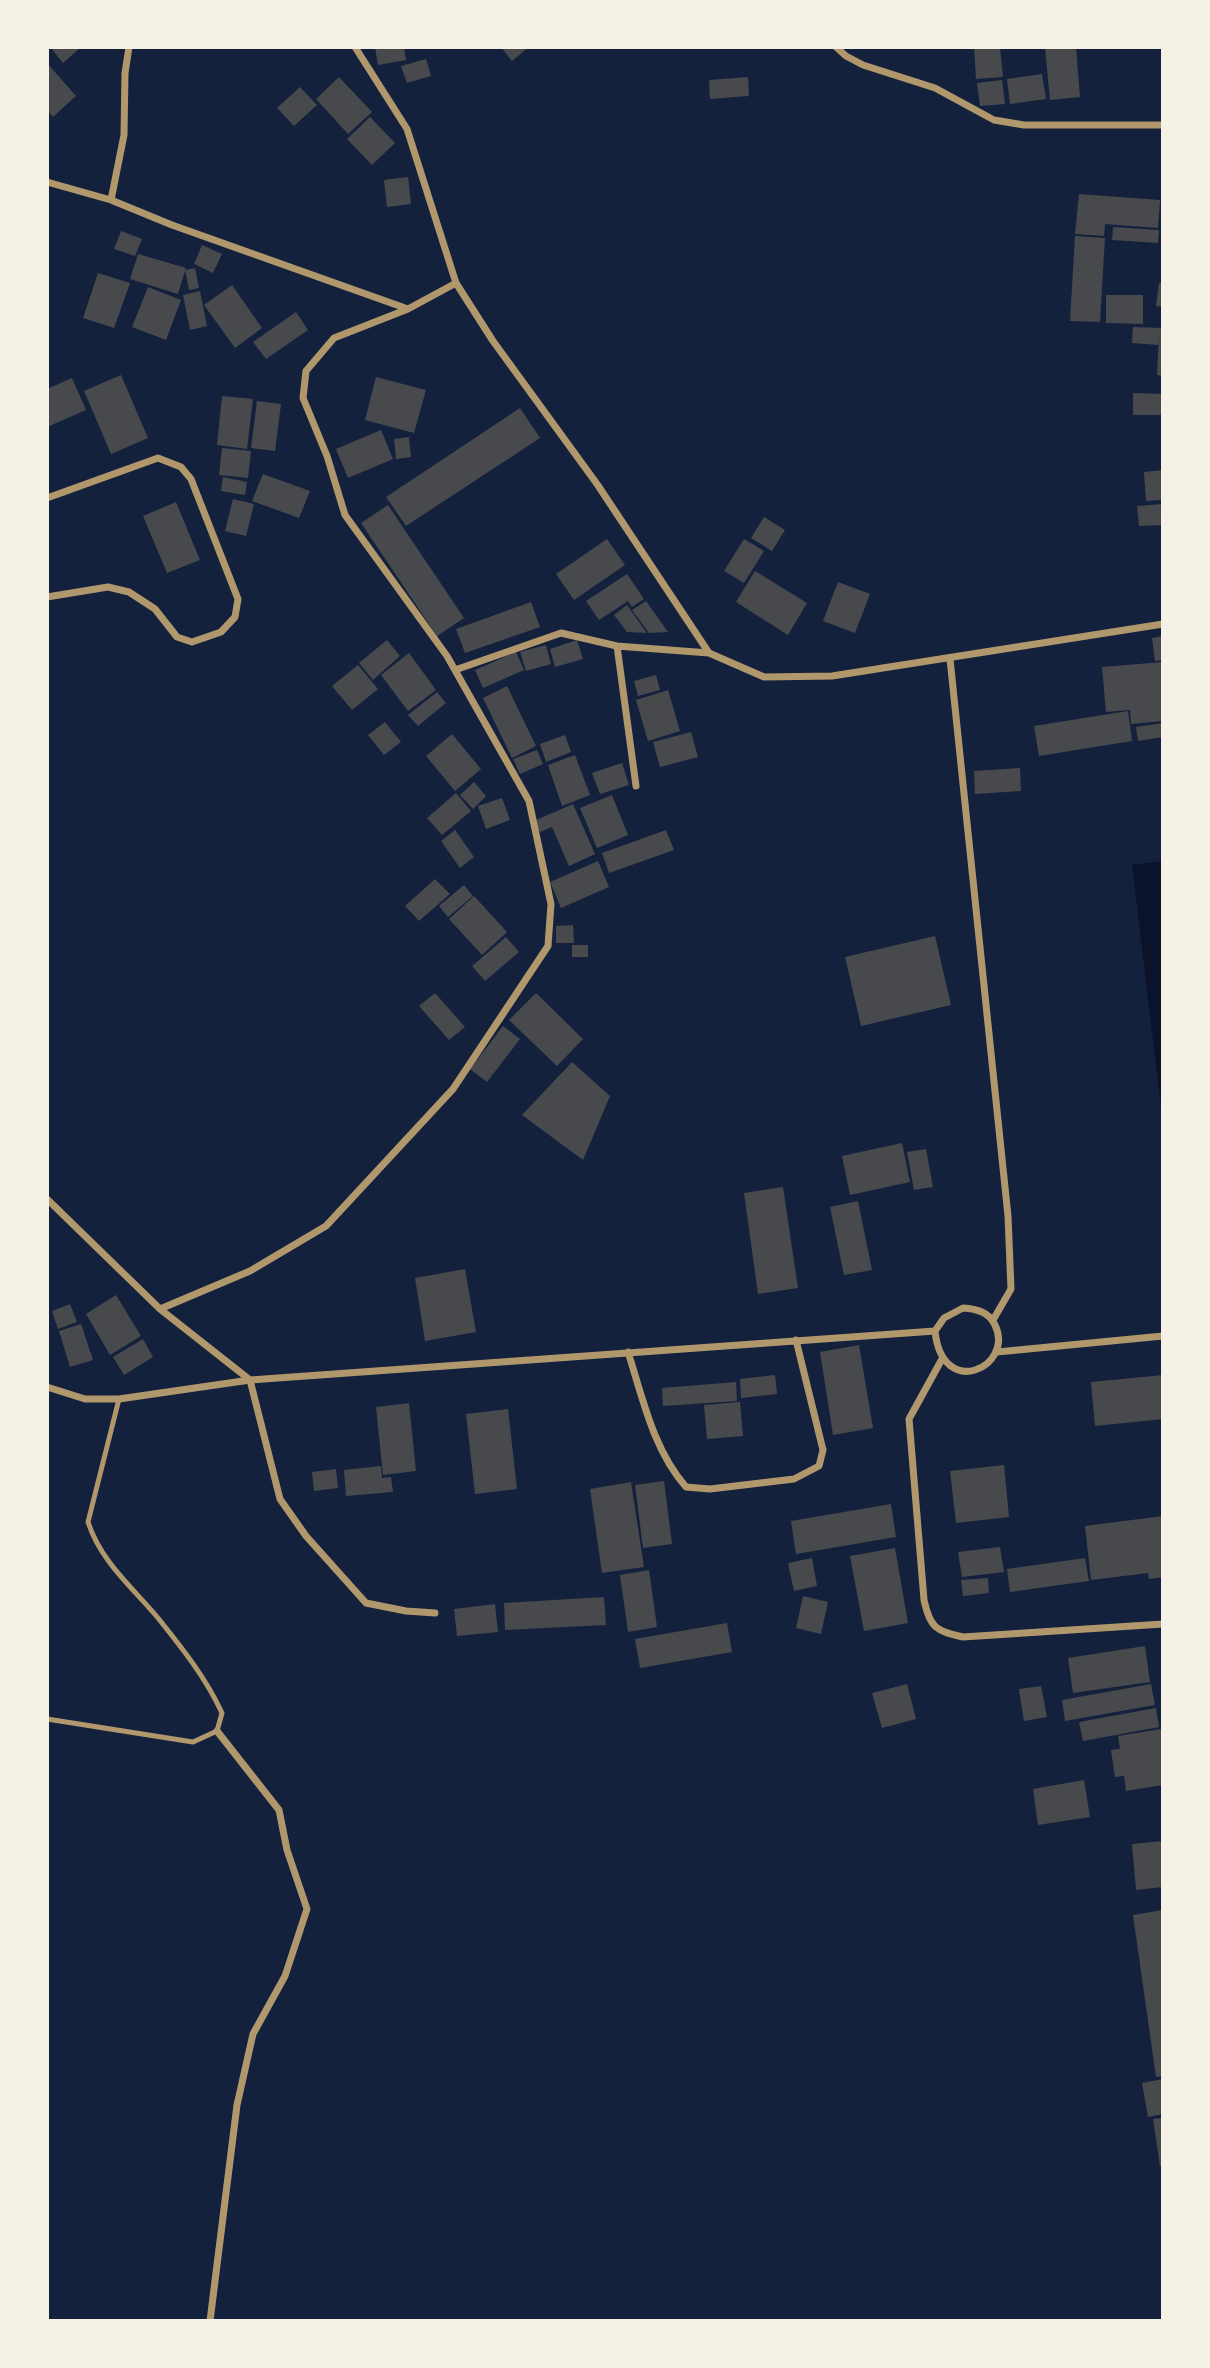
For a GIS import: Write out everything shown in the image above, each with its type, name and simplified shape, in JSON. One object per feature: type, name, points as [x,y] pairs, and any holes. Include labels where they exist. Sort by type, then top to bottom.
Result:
[{"type":"street","points":[[111,200],[124,135],[125,73],[130,47]]},
{"type":"street","points":[[355,47],[407,129],[456,283],[493,341],[597,484],[709,653]]},
{"type":"street","points":[[836,47],[863,65],[935,88],[994,120],[1024,125],[1163,125]]},
{"type":"street","points":[[47,182],[111,200],[172,225],[408,309]]},
{"type":"street","points":[[160,1309],[250,1270],[326,1226],[453,1089],[548,946],[551,904],[529,801],[455,670],[345,515],[327,456],[303,398],[306,371],[334,338],[408,309],[456,283]]},
{"type":"street","points":[[47,498],[158,458],[181,467],[191,480],[238,599],[235,617],[221,632],[192,642],[177,636],[155,609],[129,592],[108,587],[47,597]]},
{"type":"street","points":[[455,670],[561,633],[617,646],[709,653],[764,677],[832,676],[1163,624]]},
{"type":"street","points":[[617,646],[636,786]]},
{"type":"street","points":[[950,659],[1008,1216],[1011,1289],[993,1320]]},
{"type":"street","points":[[47,1199],[160,1309],[250,1380],[281,1499],[306,1536],[366,1603],[406,1611],[435,1613]]},
{"type":"street","points":[[963,1308],[984,1312],[993,1320],[999,1341],[997,1352],[982,1368],[960,1370],[942,1359],[937,1349],[935,1331],[944,1318],[963,1308]]},
{"type":"street","points":[[47,1387],[85,1399],[120,1399],[250,1380],[935,1331]]},
{"type":"street","points":[[997,1352],[1163,1336]]},
{"type":"street","points":[[628,1352],[660,1450],[670,1469],[686,1487],[710,1489],[794,1479],[820,1466],[823,1450],[796,1340]]},
{"type":"street","points":[[942,1359],[909,1419],[924,1600],[929,1620],[940,1632],[963,1637],[1163,1623]]},
{"type":"street","points":[[210,2321],[237,2105],[250,2046],[253,2034],[285,1976],[307,1909],[287,1850],[279,1810],[217,1731]]},
{"type":"lane","points":[[47,1719],[193,1742],[217,1731],[222,1713],[210,1686],[158,1619],[106,1560],[94,1541],[88,1522],[120,1399]]},
{"type":"water","points":[[1163,861],[1163,1116],[1162,1116],[1132,865]]},
{"type":"building","points":[[52,47],[81,47],[63,63]]},
{"type":"building","points":[[375,47],[404,47],[406,60],[378,65]]},
{"type":"building","points":[[501,47],[529,47],[512,61]]},
{"type":"building","points":[[974,47],[1000,47],[1003,77],[976,79]]},
{"type":"building","points":[[1045,47],[1076,47],[1080,97],[1050,100]]},
{"type":"building","points":[[426,59],[431,76],[407,83],[401,66]]},
{"type":"building","points":[[47,63],[76,96],[53,117],[47,110]]},
{"type":"building","points":[[1042,74],[1046,99],[1010,104],[1007,79]]},
{"type":"building","points":[[339,77],[372,112],[348,134],[316,99]]},
{"type":"building","points":[[748,77],[749,96],[710,99],[709,80]]},
{"type":"building","points":[[1002,80],[1005,104],[980,106],[977,83]]},
{"type":"building","points":[[300,87],[317,105],[294,126],[277,108]]},
{"type":"building","points":[[370,117],[395,143],[372,165],[347,139]]},
{"type":"building","points":[[408,177],[411,204],[387,207],[384,180]]},
{"type":"building","points":[[1079,194],[1160,200],[1158,228],[1105,224],[1104,236],[1075,234]]},
{"type":"building","points":[[1113,227],[1159,230],[1158,243],[1112,240]]},
{"type":"building","points":[[121,231],[142,239],[135,256],[114,249]]},
{"type":"building","points":[[1075,236],[1105,238],[1100,322],[1070,321]]},
{"type":"building","points":[[202,245],[222,254],[213,273],[194,264]]},
{"type":"building","points":[[138,254],[186,268],[178,294],[130,279]]},
{"type":"building","points":[[195,268],[199,288],[189,290],[185,270]]},
{"type":"building","points":[[98,273],[130,283],[114,328],[83,318]]},
{"type":"building","points":[[1159,283],[1163,283],[1163,307],[1156,306]]},
{"type":"building","points":[[232,285],[262,328],[235,348],[204,305]]},
{"type":"building","points":[[148,287],[181,300],[166,340],[132,327]]},
{"type":"building","points":[[200,291],[207,326],[190,330],[183,295]]},
{"type":"building","points":[[1106,295],[1143,295],[1143,324],[1106,323]]},
{"type":"building","points":[[296,312],[308,330],[266,359],[253,342]]},
{"type":"building","points":[[1133,327],[1163,328],[1163,376],[1157,375],[1159,335],[1158,345],[1132,343]]},
{"type":"building","points":[[121,375],[148,438],[111,454],[84,391]]},
{"type":"building","points":[[376,377],[426,390],[414,433],[365,420]]},
{"type":"building","points":[[72,378],[86,410],[47,427],[47,389]]},
{"type":"building","points":[[1133,393],[1163,394],[1163,415],[1133,415]]},
{"type":"building","points":[[222,396],[253,399],[247,449],[217,445]]},
{"type":"building","points":[[257,401],[281,404],[275,451],[251,448]]},
{"type":"building","points":[[520,408],[540,438],[406,526],[386,497]]},
{"type":"building","points":[[381,430],[393,459],[348,478],[336,449]]},
{"type":"building","points":[[409,437],[411,457],[396,459],[394,439]]},
{"type":"building","points":[[222,448],[251,451],[248,478],[219,475]]},
{"type":"building","points":[[1163,470],[1163,500],[1146,501],[1144,472]]},
{"type":"building","points":[[263,474],[310,491],[299,518],[252,501]]},
{"type":"building","points":[[223,477],[247,482],[245,495],[221,491]]},
{"type":"building","points":[[233,499],[254,504],[246,536],[225,531]]},
{"type":"building","points":[[176,502],[200,560],[167,573],[143,516]]},
{"type":"building","points":[[1163,504],[1163,525],[1139,526],[1137,506]]},
{"type":"building","points":[[388,505],[464,618],[437,636],[361,523]]},
{"type":"building","points":[[764,517],[785,530],[772,551],[751,538]]},
{"type":"building","points":[[607,539],[625,565],[574,600],[556,574]]},
{"type":"building","points":[[744,539],[764,551],[744,583],[724,571]]},
{"type":"building","points":[[755,571],[807,603],[788,635],[736,602]]},
{"type":"building","points":[[627,574],[644,599],[632,607],[628,601],[599,620],[586,601]]},
{"type":"building","points":[[838,582],[870,594],[855,633],[823,621]]},
{"type":"building","points":[[646,601],[668,632],[649,633],[632,610]]},
{"type":"building","points":[[531,602],[540,627],[465,653],[456,629]]},
{"type":"building","points":[[627,605],[647,633],[627,632],[614,615]]},
{"type":"building","points":[[1163,636],[1163,660],[1155,661],[1152,638]]},
{"type":"building","points":[[387,640],[400,656],[373,680],[359,663]]},
{"type":"building","points":[[577,640],[583,659],[555,667],[550,649]]},
{"type":"building","points":[[546,645],[551,664],[526,671],[520,652]]},
{"type":"building","points":[[516,652],[524,670],[483,688],[475,670]]},
{"type":"building","points":[[409,653],[436,690],[408,711],[381,675]]},
{"type":"building","points":[[1163,662],[1163,721],[1131,724],[1130,710],[1106,712],[1102,667]]},
{"type":"building","points":[[358,665],[378,689],[352,710],[332,686]]},
{"type":"building","points":[[656,675],[660,690],[638,696],[634,681]]},
{"type":"building","points":[[507,686],[536,746],[512,758],[483,698]]},
{"type":"building","points":[[668,690],[680,731],[648,741],[636,700]]},
{"type":"building","points":[[437,692],[446,703],[418,726],[408,715]]},
{"type":"building","points":[[1128,711],[1132,741],[1039,756],[1034,726]]},
{"type":"building","points":[[385,722],[401,742],[384,755],[368,735]]},
{"type":"building","points":[[1163,723],[1163,737],[1138,741],[1136,727]]},
{"type":"building","points":[[691,732],[698,757],[660,767],[653,742]]},
{"type":"building","points":[[452,734],[481,769],[455,791],[426,756]]},
{"type":"building","points":[[565,735],[571,752],[546,762],[540,744]]},
{"type":"building","points":[[537,750],[543,764],[520,774],[513,759]]},
{"type":"building","points":[[575,755],[590,795],[562,806],[548,765]]},
{"type":"building","points":[[622,763],[629,785],[600,794],[592,773]]},
{"type":"building","points":[[1020,768],[1021,791],[975,794],[974,771]]},
{"type":"building","points":[[474,782],[486,796],[473,809],[460,795]]},
{"type":"building","points":[[456,793],[471,811],[442,835],[427,818]]},
{"type":"building","points":[[612,795],[628,835],[597,848],[580,808]]},
{"type":"building","points":[[502,798],[510,820],[486,829],[478,806]]},
{"type":"building","points":[[573,804],[595,854],[569,866],[552,827],[540,832],[534,821]]},
{"type":"building","points":[[455,830],[474,857],[460,868],[441,841]]},
{"type":"building","points":[[666,830],[674,850],[609,873],[602,853]]},
{"type":"building","points":[[598,861],[609,887],[561,908],[550,882]]},
{"type":"building","points":[[435,879],[450,894],[419,921],[405,906]]},
{"type":"building","points":[[464,885],[473,896],[448,917],[439,906]]},
{"type":"building","points":[[474,896],[507,932],[482,955],[449,919]]},
{"type":"building","points":[[573,925],[574,943],[556,943],[556,926]]},
{"type":"building","points":[[935,936],[951,1005],[861,1026],[845,957]]},
{"type":"building","points":[[506,937],[519,952],[485,981],[472,966]]},
{"type":"building","points":[[572,945],[588,945],[588,957],[572,957]]},
{"type":"building","points":[[435,993],[465,1027],[449,1040],[419,1006]]},
{"type":"building","points":[[536,993],[583,1039],[557,1066],[509,1020]]},
{"type":"building","points":[[503,1026],[520,1039],[487,1082],[470,1069]]},
{"type":"building","points":[[572,1062],[610,1096],[583,1160],[522,1115]]},
{"type":"building","points":[[902,1143],[910,1182],[850,1195],[842,1156]]},
{"type":"building","points":[[926,1149],[933,1187],[914,1190],[907,1152]]},
{"type":"building","points":[[783,1187],[798,1288],[758,1294],[744,1193]]},
{"type":"building","points":[[858,1201],[872,1270],[844,1275],[830,1207]]},
{"type":"building","points":[[465,1269],[476,1332],[425,1341],[415,1278]]},
{"type":"building","points":[[116,1295],[141,1336],[110,1355],[86,1314]]},
{"type":"building","points":[[70,1304],[77,1322],[58,1329],[52,1311]]},
{"type":"building","points":[[81,1324],[93,1360],[70,1367],[59,1331]]},
{"type":"building","points":[[143,1339],[153,1357],[124,1375],[113,1357]]},
{"type":"building","points":[[859,1345],[873,1428],[833,1435],[820,1352]]},
{"type":"building","points":[[775,1375],[777,1394],[741,1398],[740,1379]]},
{"type":"building","points":[[1163,1375],[1163,1419],[1095,1426],[1091,1382]]},
{"type":"building","points":[[736,1382],[737,1401],[663,1406],[662,1388]]},
{"type":"building","points":[[740,1402],[743,1436],[707,1439],[704,1405]]},
{"type":"building","points":[[409,1403],[416,1471],[383,1475],[376,1407]]},
{"type":"building","points":[[508,1409],[517,1489],[475,1494],[466,1414]]},
{"type":"building","points":[[1004,1465],[1009,1517],[956,1523],[950,1471]]},
{"type":"building","points":[[381,1466],[382,1478],[391,1477],[393,1492],[346,1496],[344,1470]]},
{"type":"building","points":[[336,1469],[338,1488],[314,1491],[312,1472]]},
{"type":"building","points":[[664,1481],[672,1544],[643,1548],[635,1485]]},
{"type":"building","points":[[631,1482],[644,1567],[602,1573],[590,1489]]},
{"type":"building","points":[[891,1504],[896,1537],[796,1554],[791,1521]]},
{"type":"building","points":[[1163,1516],[1163,1577],[1149,1579],[1148,1573],[1091,1580],[1085,1526]]},
{"type":"building","points":[[1000,1547],[1004,1572],[962,1577],[958,1552]]},
{"type":"building","points":[[895,1548],[908,1623],[864,1631],[850,1556]]},
{"type":"building","points":[[812,1558],[817,1586],[794,1591],[788,1563]]},
{"type":"building","points":[[1085,1558],[1089,1581],[1010,1592],[1007,1569]]},
{"type":"building","points":[[649,1570],[657,1627],[628,1632],[620,1575]]},
{"type":"building","points":[[988,1578],[989,1593],[963,1596],[961,1580]]},
{"type":"building","points":[[803,1596],[828,1602],[821,1634],[796,1628]]},
{"type":"building","points":[[604,1597],[606,1625],[505,1630],[504,1603]]},
{"type":"building","points":[[495,1604],[498,1632],[457,1636],[454,1609]]},
{"type":"building","points":[[727,1623],[732,1652],[640,1668],[635,1639]]},
{"type":"building","points":[[1145,1646],[1150,1682],[1073,1693],[1068,1658]]},
{"type":"building","points":[[907,1684],[916,1719],[882,1728],[872,1693]]},
{"type":"building","points":[[1151,1684],[1155,1705],[1065,1721],[1062,1700]]},
{"type":"building","points":[[1041,1686],[1047,1717],[1024,1721],[1019,1689]]},
{"type":"building","points":[[1156,1708],[1159,1727],[1083,1741],[1079,1722]]},
{"type":"building","points":[[1161,1729],[1163,1785],[1126,1791],[1124,1776],[1115,1777],[1111,1750],[1120,1749],[1118,1736]]},
{"type":"building","points":[[1084,1780],[1090,1817],[1038,1825],[1033,1789]]},
{"type":"building","points":[[1163,1841],[1163,1887],[1136,1890],[1132,1844]]},
{"type":"building","points":[[1163,1910],[1163,2076],[1156,2077],[1133,1915]]},
{"type":"building","points":[[1163,2079],[1163,2114],[1148,2117],[1142,2083]]},
{"type":"building","points":[[1163,2118],[1163,2166],[1160,2166],[1153,2119]]}]
